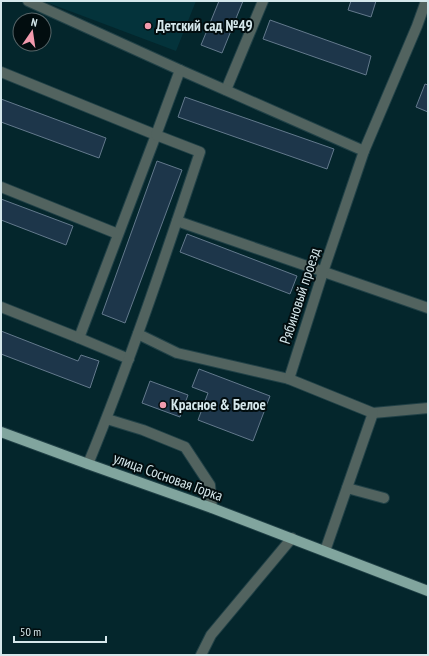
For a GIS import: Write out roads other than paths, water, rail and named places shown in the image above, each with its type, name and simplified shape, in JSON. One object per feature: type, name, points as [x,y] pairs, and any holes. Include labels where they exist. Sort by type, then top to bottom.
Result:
[{"type":"main road","name":"улица Сосновая Горка","points":[[1,432],[212,508],[428,590]]},
{"type":"street","points":[[28,1],[364,151]]},
{"type":"street","points":[[226,90],[263,1]]},
{"type":"street","name":"Рябиновый проезд","points":[[289,379],[364,151],[417,26],[426,1]]},
{"type":"street","points":[[79,338],[180,70]]},
{"type":"street","points":[[1,72],[200,152],[138,334],[107,419],[88,464]]},
{"type":"street","points":[[1,187],[118,234]]},
{"type":"street","points":[[177,221],[428,308]]},
{"type":"street","points":[[1,307],[129,359]]},
{"type":"street","points":[[138,334],[177,353],[289,379],[373,413],[428,408]]},
{"type":"street","points":[[325,551],[373,413]]},
{"type":"street","points":[[107,419],[143,430],[185,447],[210,485],[212,508]]},
{"type":"street","points":[[347,488],[384,498]]},
{"type":"street","points":[[201,655],[211,635],[292,538]]},
{"type":"place","name":"Детский сад №49","points":[[148,26]]},
{"type":"place","name":"Красное & Белое","points":[[163,405]]}]
